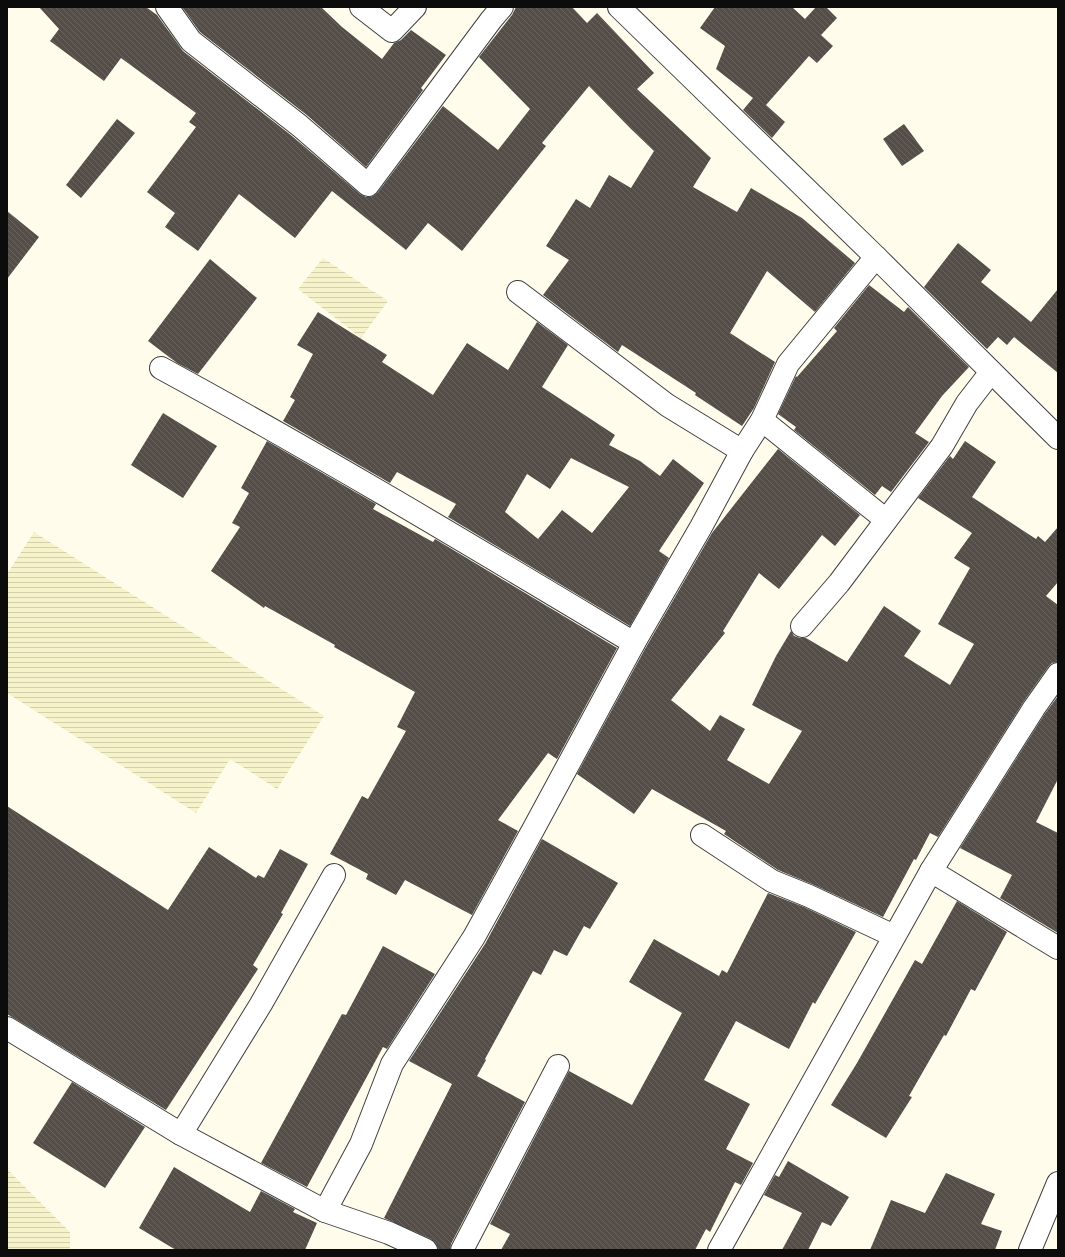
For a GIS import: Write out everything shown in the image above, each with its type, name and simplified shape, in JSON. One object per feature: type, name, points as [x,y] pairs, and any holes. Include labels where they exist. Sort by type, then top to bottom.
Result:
[{"type":"street","points":[[167,7],[191,41],[300,126],[368,185],[502,7]]},
{"type":"street","points":[[361,7],[392,31],[415,7]]},
{"type":"street","points":[[618,7],[876,258],[1058,438]]},
{"type":"street","points":[[325,1211],[361,1144],[392,1064],[474,938],[634,643],[701,527],[742,451],[762,420],[788,364],[876,258]]},
{"type":"street","points":[[518,292],[667,405],[742,451]]},
{"type":"street","points":[[161,368],[241,411],[354,476],[634,643]]},
{"type":"street","points":[[802,626],[839,583],[942,446],[967,403],[991,372]]},
{"type":"street","points":[[762,420],[886,520]]},
{"type":"street","points":[[719,1250],[931,871],[1034,708],[1058,674]]},
{"type":"street","points":[[702,835],[772,881],[809,896],[894,936]]},
{"type":"street","points":[[931,871],[1058,948]]},
{"type":"street","points":[[181,1134],[261,1004],[334,875]]},
{"type":"street","points":[[7,1028],[181,1134],[325,1211],[389,1233],[426,1250]]},
{"type":"street","points":[[462,1250],[558,1066]]},
{"type":"street","points":[[1030,1250],[1058,1183]]},
{"type":"shaded area","points":[[323,258],[388,301],[361,338],[298,289]]},
{"type":"shaded area","points":[[34,532],[324,716],[277,789],[230,759],[196,813],[7,693],[7,574]]},
{"type":"shaded area","points":[[7,1169],[70,1232],[70,1250],[7,1250]]},
{"type":"building","points":[[39,7],[146,7],[157,15],[183,51],[292,136],[360,194],[366,197],[373,196],[378,192],[443,106],[498,150],[530,109],[479,57],[512,15],[516,7],[572,7],[587,23],[597,13],[654,73],[637,89],[711,158],[693,187],[737,212],[751,188],[802,218],[855,263],[815,312],[767,271],[730,333],[775,362],[754,408],[742,426],[695,395],[696,393],[622,345],[618,352],[543,295],[569,260],[546,246],[576,199],[590,208],[609,175],[631,188],[654,151],[589,86],[542,143],[546,146],[462,251],[428,223],[406,250],[332,191],[295,238],[239,194],[198,251],[165,227],[175,213],[147,192],[196,127],[189,122],[196,113],[121,58],[104,81],[50,41],[59,29]]},
{"type":"building","points":[[182,7],[321,7],[342,27],[382,59],[394,43],[401,40],[411,30],[446,55],[421,88],[423,90],[366,167],[308,116],[200,32]]},
{"type":"building","points":[[715,7],[792,7],[805,19],[816,7],[826,7],[837,18],[821,35],[833,46],[817,63],[809,56],[766,105],[785,122],[772,138],[743,110],[753,98],[716,69],[725,46],[700,28]]},
{"type":"building","points":[[117,119],[135,133],[81,198],[66,185]]},
{"type":"building","points":[[904,124],[924,151],[902,166],[883,139]]},
{"type":"building","points":[[7,211],[39,237],[7,279]]},
{"type":"building","points":[[958,243],[991,270],[981,282],[1031,322],[1058,289],[1058,373],[1014,337],[1007,345],[998,337],[987,349],[924,287]]},
{"type":"building","points":[[210,259],[257,298],[198,374],[177,363],[148,341]]},
{"type":"building","points":[[869,285],[904,312],[908,307],[969,367],[942,396],[915,433],[929,442],[891,492],[882,486],[875,495],[794,430],[796,427],[778,414],[796,376],[797,377],[837,331],[834,328]]},
{"type":"building","points":[[318,312],[387,355],[382,362],[433,395],[467,343],[508,370],[537,322],[568,345],[542,387],[615,435],[609,445],[640,461],[660,476],[673,459],[704,483],[659,551],[669,558],[630,626],[448,517],[456,504],[397,472],[390,483],[283,421],[295,400],[290,397],[313,354],[297,345]],"holes":[[[571,458],[629,487],[592,533],[562,510],[538,539],[505,512],[527,474],[550,489]]]},
{"type":"building","points":[[163,413],[217,446],[183,498],[131,465]]},
{"type":"building","points":[[267,441],[376,504],[373,509],[433,542],[435,539],[617,648],[557,759],[548,753],[498,820],[518,831],[472,915],[405,880],[396,895],[366,879],[368,874],[330,854],[362,796],[368,799],[406,731],[397,727],[415,692],[334,647],[335,645],[265,606],[264,608],[211,571],[240,527],[232,523],[249,493],[241,488]]},
{"type":"building","points":[[965,441],[996,462],[972,497],[1036,539],[1038,536],[1045,542],[1058,527],[1058,582],[1046,596],[1058,605],[1058,662],[1052,663],[1048,667],[1024,701],[938,837],[930,833],[916,860],[914,859],[883,917],[778,870],[724,834],[726,831],[652,789],[634,814],[577,774],[645,649],[712,533],[778,449],[860,515],[835,546],[822,535],[779,589],[759,573],[723,631],[725,633],[671,700],[710,731],[720,715],[745,729],[727,760],[769,784],[802,731],[752,705],[776,656],[791,631],[794,636],[806,638],[847,662],[884,606],[921,631],[904,656],[950,685],[974,644],[938,624],[970,568],[954,558],[972,533],[918,498],[950,456],[953,459]]},
{"type":"building","points":[[1058,696],[1058,779],[1036,822],[1058,833],[1058,933],[1000,898],[1012,875],[960,848],[1044,715]]},
{"type":"building","points":[[7,806],[168,910],[209,847],[256,878],[258,875],[264,878],[280,849],[308,864],[281,913],[283,914],[253,965],[258,969],[166,1110],[7,1014]]},
{"type":"building","points":[[542,839],[618,883],[590,929],[584,926],[567,956],[554,950],[541,975],[533,971],[485,1059],[486,1060],[477,1076],[525,1102],[451,1244],[450,1250],[438,1250],[436,1243],[431,1239],[384,1218],[452,1084],[409,1061],[485,944]]},
{"type":"building","points":[[768,893],[804,907],[856,932],[815,1004],[813,1002],[789,1049],[736,1021],[704,1080],[750,1104],[726,1149],[753,1163],[741,1185],[735,1182],[710,1232],[706,1229],[695,1250],[501,1250],[510,1234],[490,1224],[569,1071],[632,1105],[682,1013],[629,982],[654,939],[719,976],[722,970],[727,973]]},
{"type":"building","points":[[957,901],[1007,932],[975,991],[971,989],[946,1036],[944,1035],[909,1096],[912,1097],[886,1138],[831,1105],[857,1063],[915,960],[922,964]]},
{"type":"building","points":[[383,946],[435,974],[387,1049],[383,1047],[307,1187],[261,1163],[342,1014],[346,1015]]},
{"type":"building","points":[[72,1082],[145,1127],[105,1188],[33,1143]]},
{"type":"building","points":[[788,1161],[849,1197],[831,1226],[822,1222],[808,1250],[782,1250],[802,1213],[764,1195],[775,1175],[779,1177]]},
{"type":"building","points":[[174,1167],[250,1212],[261,1191],[295,1209],[293,1212],[317,1223],[305,1250],[176,1250],[139,1228]]},
{"type":"building","points":[[946,1173],[995,1194],[981,1224],[1002,1231],[995,1250],[870,1250],[891,1200],[925,1213]]}]
